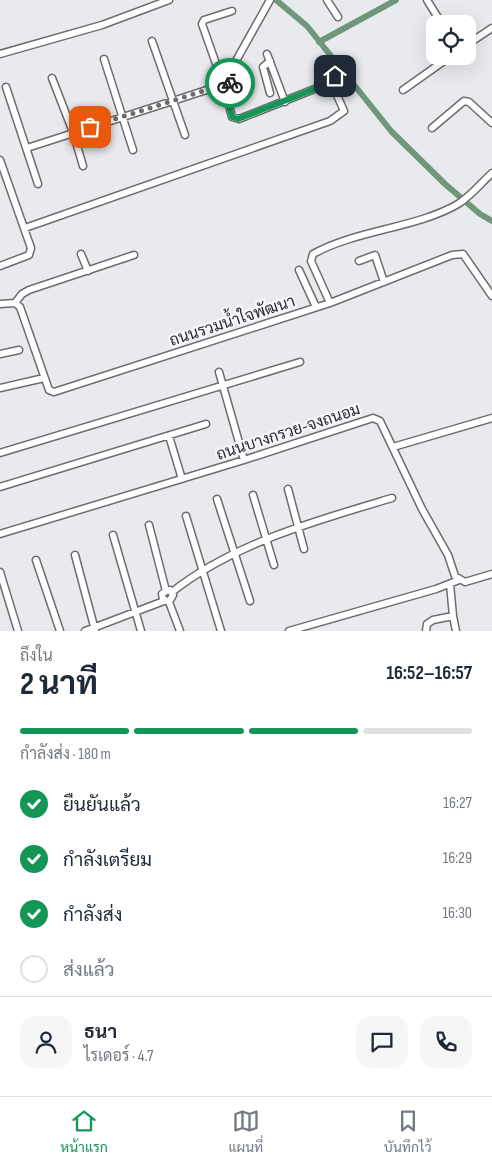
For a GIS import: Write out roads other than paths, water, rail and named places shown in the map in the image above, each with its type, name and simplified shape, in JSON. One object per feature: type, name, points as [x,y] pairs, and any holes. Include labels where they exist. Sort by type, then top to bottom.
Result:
[{"type":"street","points":[[0,54],[102,25],[169,0]]},
{"type":"street","points":[[327,0],[338,17]]},
{"type":"street","points":[[428,0],[437,15]]},
{"type":"street","points":[[216,87],[216,80],[224,76],[269,1]]},
{"type":"street","points":[[225,90],[230,84],[224,76],[202,24],[204,20],[232,11]]},
{"type":"street","points":[[476,39],[492,28]]},
{"type":"street","points":[[152,41],[184,135]]},
{"type":"street","points":[[270,93],[263,68],[269,58],[285,102]]},
{"type":"street","points":[[104,59],[133,150]]},
{"type":"street","points":[[225,90],[235,119],[285,102],[333,80],[335,76],[323,62]]},
{"type":"street","points":[[403,90],[439,65]]},
{"type":"street","points":[[52,78],[73,132],[83,166]]},
{"type":"street","points":[[6,87],[38,184]]},
{"type":"street","points":[[27,148],[122,115],[216,87],[225,90]]},
{"type":"street","points":[[25,228],[330,121],[344,111],[336,93]]},
{"type":"street","points":[[432,128],[464,101],[469,102],[492,122]]},
{"type":"street","points":[[0,160],[30,242],[29,255],[0,266]]},
{"type":"street","points":[[330,303],[311,261],[314,254],[459,203],[492,173]]},
{"type":"street","points":[[81,254],[88,271]]},
{"type":"street","name":"ถนนรวมน้ำใจพัฒนา","points":[[44,378],[49,390],[54,392],[330,303],[452,255],[463,254],[492,296]]},
{"type":"street","points":[[0,304],[15,302],[22,294],[29,290],[134,255]]},
{"type":"street","points":[[359,261],[375,255],[384,282]]},
{"type":"street","points":[[299,270],[316,307]]},
{"type":"street","points":[[0,388],[44,378],[20,307],[15,302]]},
{"type":"street","points":[[0,354],[19,350]]},
{"type":"street","points":[[0,453],[300,362]]},
{"type":"street","points":[[219,372],[244,460]]},
{"type":"street","name":"ถนนบางกรวย-จงถนอม","points":[[0,534],[244,460],[373,418],[380,421],[422,509],[448,554],[455,576],[459,580]]},
{"type":"street","points":[[393,447],[492,418]]},
{"type":"street","points":[[0,487],[206,424]]},
{"type":"street","points":[[169,436],[182,479]]},
{"type":"street","points":[[288,489],[304,549]]},
{"type":"street","points":[[254,495],[274,566]]},
{"type":"street","points":[[169,591],[235,553],[298,526],[392,498]]},
{"type":"street","points":[[217,499],[250,601]]},
{"type":"street","points":[[186,516],[221,631]]},
{"type":"street","points":[[85,631],[167,602],[173,598],[169,591],[149,525]]},
{"type":"street","points":[[113,534],[141,631]]},
{"type":"street","points":[[75,554],[95,629]]},
{"type":"street","points":[[36,560],[60,631]]},
{"type":"street","points":[[0,572],[18,631]]},
{"type":"street","points":[[289,631],[459,580],[465,582],[492,574]]},
{"type":"street","points":[[450,584],[456,631]]},
{"type":"street","points":[[167,602],[180,631]]},
{"type":"street","points":[[426,631],[427,624],[433,620],[453,616]]},
{"type":"waterway","points":[[276,0],[307,26],[391,131],[445,184],[480,214],[492,221]]},
{"type":"waterway","points":[[319,42],[396,0]]}]
